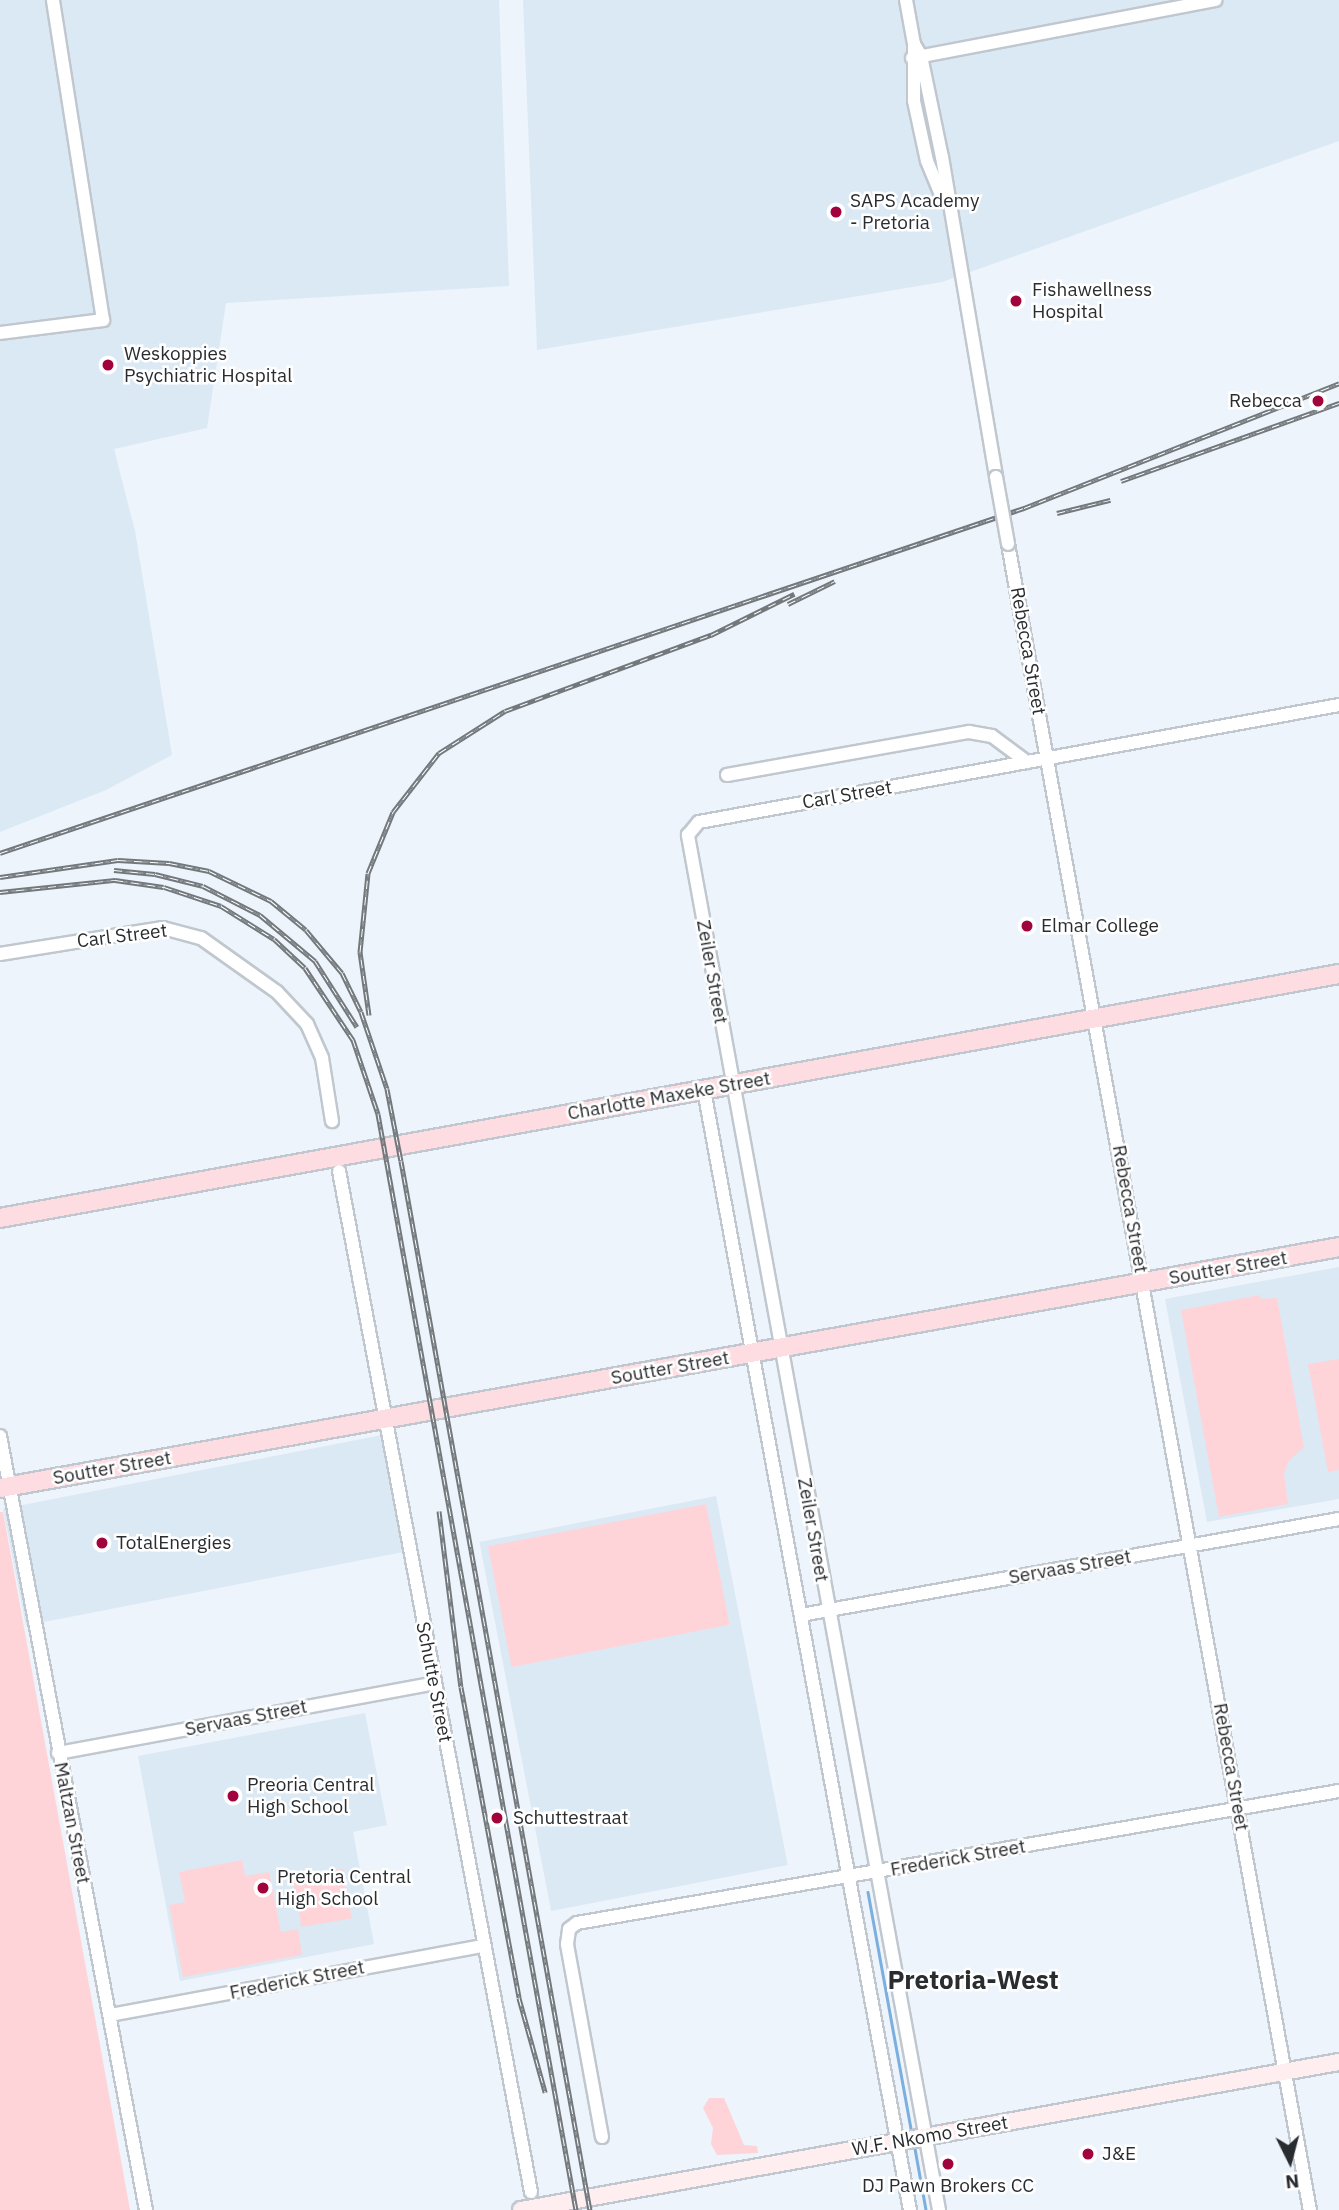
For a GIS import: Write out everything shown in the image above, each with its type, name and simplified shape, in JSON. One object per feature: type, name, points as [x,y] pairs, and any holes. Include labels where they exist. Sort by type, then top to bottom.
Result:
[{"type":"main road","name":"Charlotte Maxeke Street","points":[[0,1218],[1339,974]]},
{"type":"main road","name":"Soutter Street","points":[[4,1487],[384,1421],[1339,1247]]},
{"type":"main road","name":"W.F. Nkomo Street","points":[[521,2210],[1339,2062]]},
{"type":"street","points":[[0,333],[103,320],[53,0]]},
{"type":"street","name":"Rebecca Street","points":[[906,0],[1048,758],[1310,2210]]},
{"type":"street","points":[[917,57],[1216,0]]},
{"type":"street","name":"Carl Street","points":[[690,850],[688,835],[699,822],[1339,705]]},
{"type":"street","points":[[727,775],[969,732],[992,736],[1027,762]]},
{"type":"street","name":"Zeiler Street","points":[[690,850],[779,1348],[939,2210]]},
{"type":"street","name":"Carl Street","points":[[0,954],[163,928],[189,932],[277,992],[313,1033],[332,1121]]},
{"type":"street","name":"Zeiler Street","points":[[704,1090],[910,2210]]},
{"type":"street","name":"Schutte Street","points":[[339,1171],[531,2192]]},
{"type":"street","name":"Maltzan Street","points":[[0,1436],[4,1487],[110,2015],[146,2210]]},
{"type":"street","name":"Servaas Street","points":[[801,1615],[1339,1519]]},
{"type":"street","name":"Servaas Street","points":[[58,1753],[434,1684]]},
{"type":"street","name":"Frederick Street","points":[[603,2137],[567,1944],[569,1929],[577,1923],[1339,1791]]},
{"type":"street","name":"Frederick Street","points":[[110,2015],[484,1946]]},
{"type":"shaded area","name":"Weskoppies Psychiatric Hospital","points":[[0,0],[499,0],[509,286],[226,303],[207,428],[114,449],[135,531],[172,755],[106,790],[0,832]]},
{"type":"shaded area","name":"SAPS Academy - Pretoria","points":[[523,0],[1339,0],[1339,141],[942,282],[537,350]]},
{"type":"shaded area","points":[[1339,1267],[1339,1499],[1207,1522],[1165,1299]]},
{"type":"shaded area","points":[[1260,1295],[1261,1299],[1277,1298],[1304,1447],[1289,1461],[1284,1473],[1288,1504],[1219,1517],[1181,1310]]},
{"type":"shaded area","points":[[1339,1359],[1339,1470],[1328,1472],[1308,1364]]},
{"type":"shaded area","points":[[382,1435],[405,1552],[26,1625],[3,1509]]},
{"type":"shaded area","points":[[716,1496],[788,1865],[551,1911],[479,1542]]},
{"type":"shaded area","points":[[706,1504],[729,1625],[512,1667],[488,1546]]},
{"type":"shaded area","points":[[0,1512],[3,1512],[130,2210],[0,2210]]},
{"type":"shaded area","name":"Pretoria Central High School","points":[[365,1713],[387,1825],[353,1832],[374,1944],[180,1981],[138,1756]]},
{"type":"shaded area","points":[[242,1860],[245,1876],[269,1872],[281,1932],[298,1929],[302,1955],[183,1977],[169,1905],[185,1902],[179,1872]]},
{"type":"shaded area","points":[[343,1869],[352,1918],[301,1927],[293,1878]]},
{"type":"shaded area","points":[[709,2098],[724,2098],[744,2145],[757,2146],[758,2153],[717,2155],[711,2144],[713,2128],[703,2108]]},
{"type":"waterway","points":[[868,1892],[912,2133]]},
{"type":"waterway","points":[[914,2143],[926,2210]]},
{"type":"railway","points":[[0,853],[1024,508],[1339,383]]},
{"type":"railway","points":[[1121,481],[1339,403]]},
{"type":"railway","points":[[1057,513],[1110,500]]},
{"type":"railway","points":[[788,604],[835,581]]},
{"type":"railway","points":[[369,1015],[360,952],[368,873],[393,812],[439,753],[505,711],[711,635],[794,594]]},
{"type":"railway","points":[[0,877],[118,860],[169,863],[209,871],[271,901],[306,930],[342,973],[361,1012],[387,1089],[401,1161],[590,2210]]},
{"type":"railway","points":[[114,870],[155,874],[203,886],[260,915],[315,961],[357,1027]]},
{"type":"railway","points":[[0,892],[115,880],[164,887],[221,906],[274,939],[305,968],[353,1040],[378,1114],[576,2210]]},
{"type":"railway","points":[[439,1511],[461,1687],[519,1998],[545,2092]]},
{"type":"place","name":"SAPS Academy - Pretoria","points":[[836,212]]},
{"type":"place","name":"Fishawellness Hospital","points":[[1016,301]]},
{"type":"place","name":"Weskoppies Psychiatric Hospital","points":[[108,365]]},
{"type":"place","name":"Rebecca","points":[[1318,401]]},
{"type":"place","name":"Elmar College","points":[[1027,926]]},
{"type":"place","name":"TotalEnergies","points":[[102,1543]]},
{"type":"place","name":"Preoria Central High School","points":[[233,1796]]},
{"type":"place","name":"Schuttestraat","points":[[497,1818]]},
{"type":"place","name":"Pretoria Central High School","points":[[263,1888]]},
{"type":"place","name":"J&E","points":[[1088,2154]]},
{"type":"place","name":"DJ Pawn Brokers CC","points":[[948,2164]]},
{"type":"district","name":"Pretoria-West","points":[[973,1980]]}]
